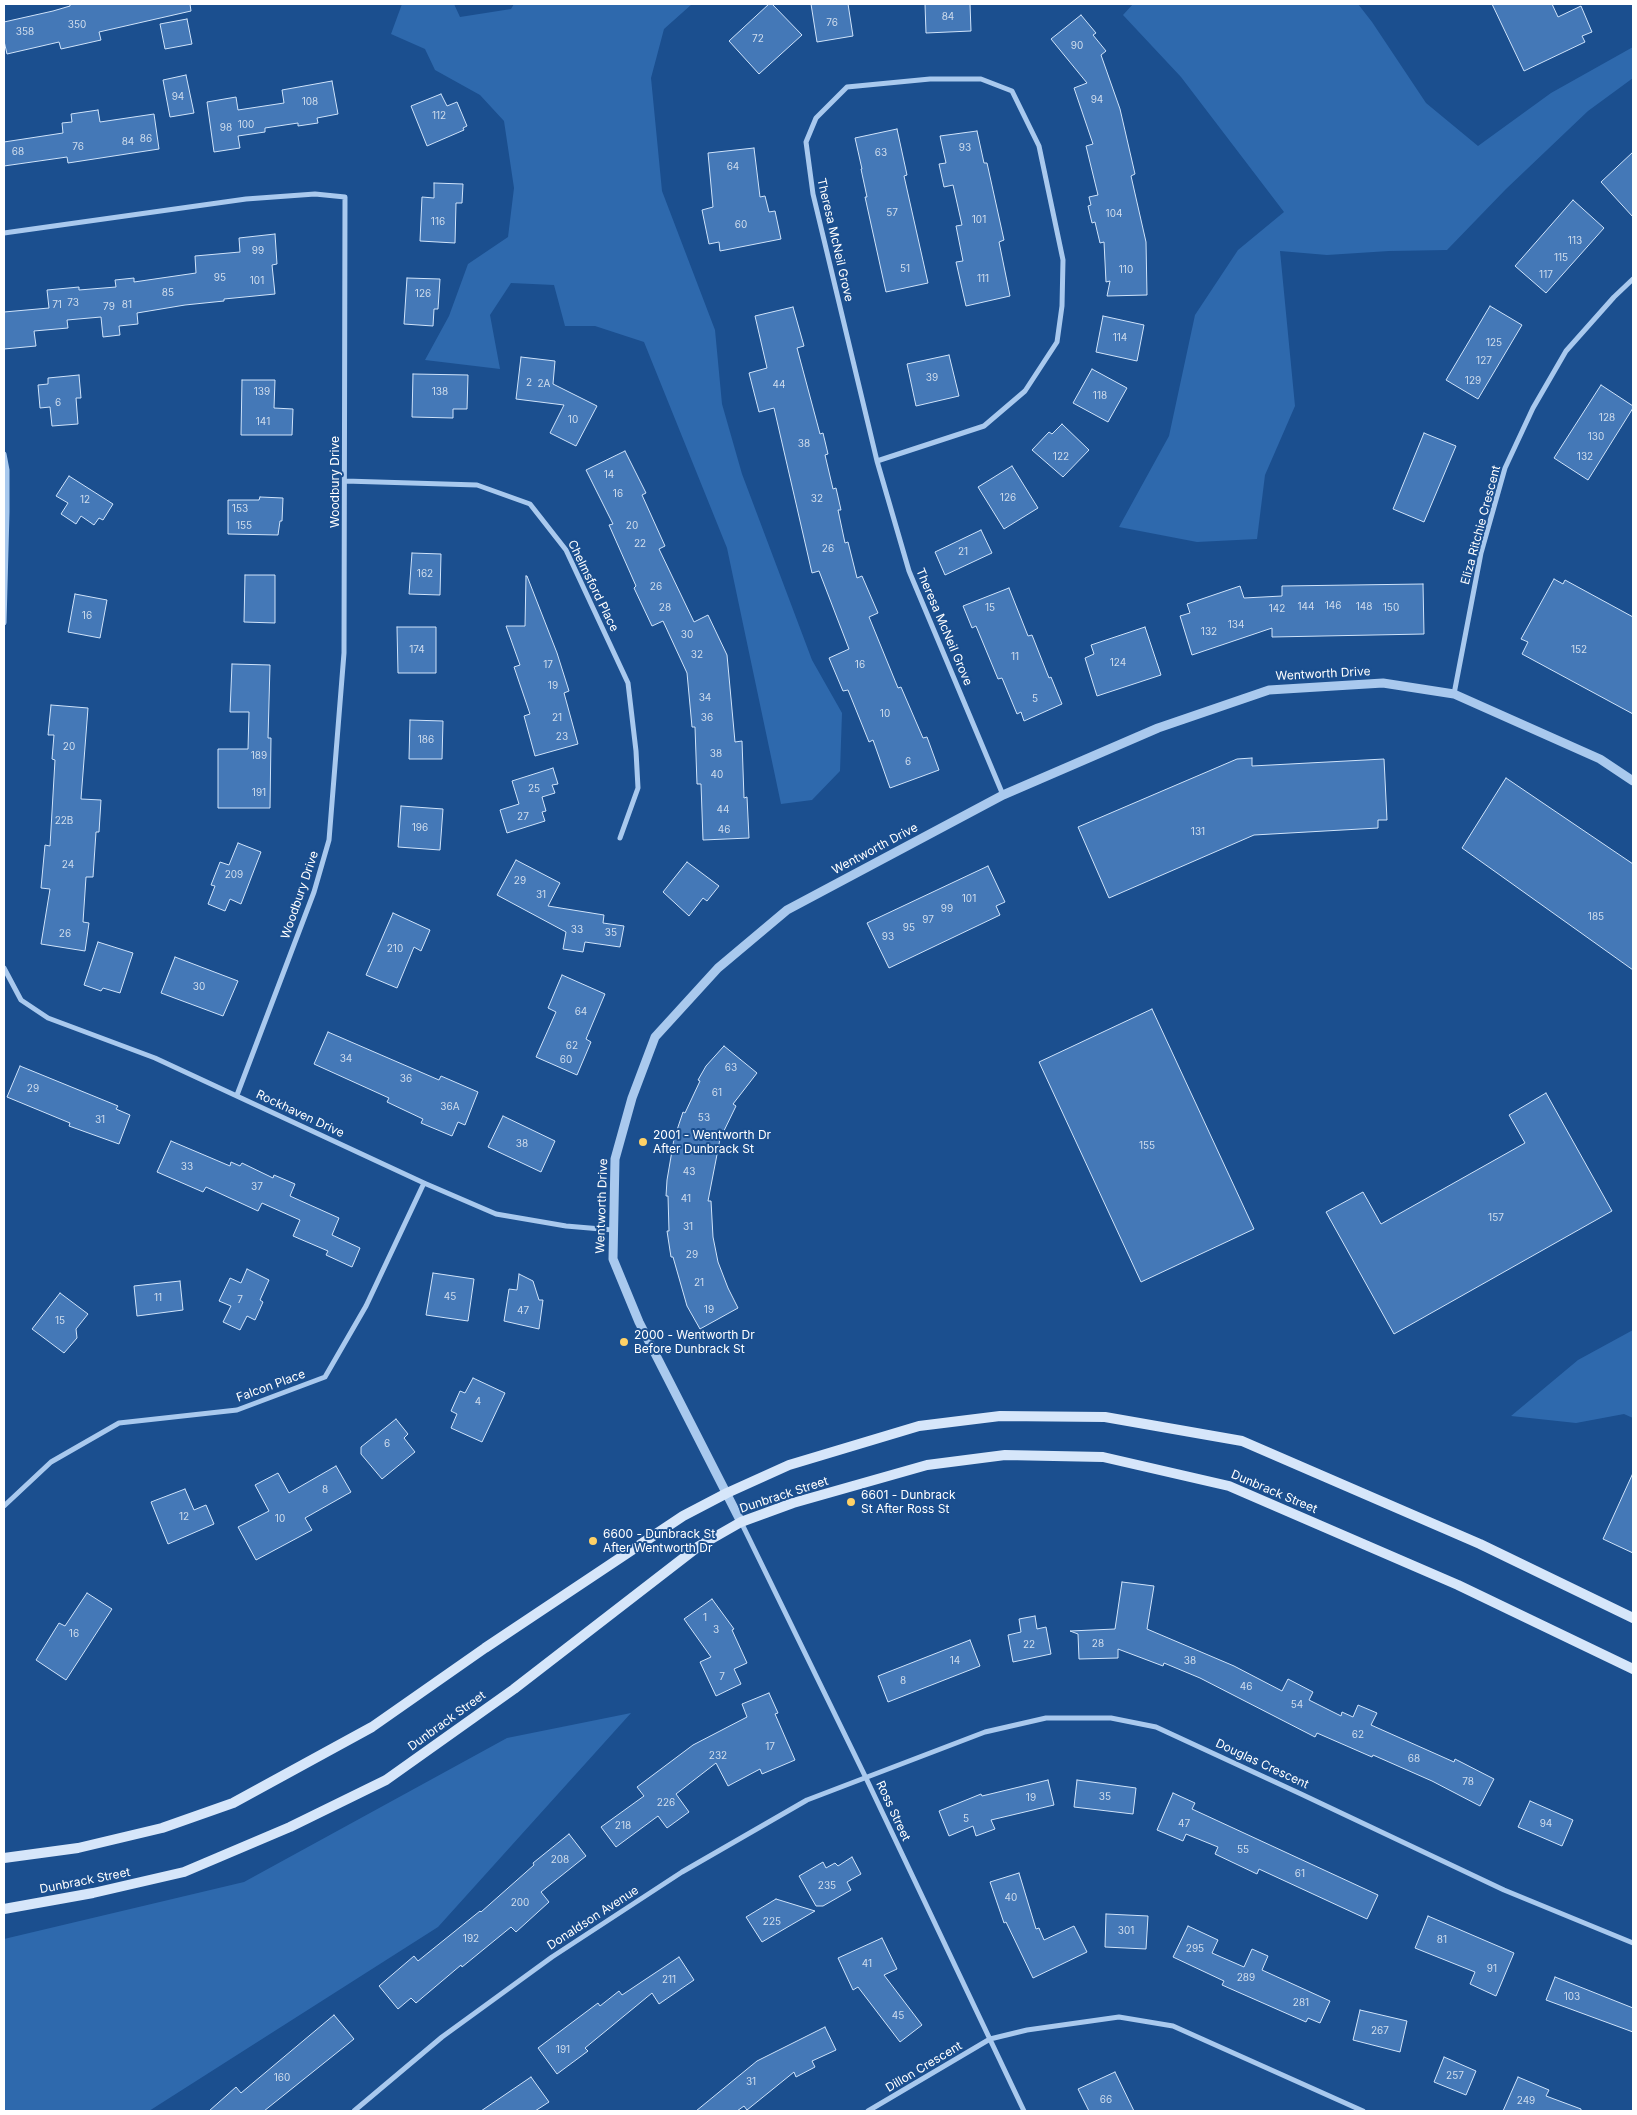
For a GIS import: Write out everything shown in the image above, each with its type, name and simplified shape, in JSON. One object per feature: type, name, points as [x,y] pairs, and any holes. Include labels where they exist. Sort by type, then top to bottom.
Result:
[{"type":"main road","name":"Dunbrack Street","points":[[4,1858],[78,1848],[162,1828],[233,1803],[372,1727],[485,1648],[683,1516],[727,1493],[789,1465],[919,1426],[1000,1416],[1105,1417],[1242,1441],[1480,1544],[1633,1618]]},
{"type":"main road","name":"Dunbrack Street","points":[[4,1909],[93,1894],[184,1872],[290,1827],[386,1780],[514,1689],[699,1546],[741,1522],[793,1503],[927,1465],[1005,1455],[1103,1457],[1230,1486],[1458,1585],[1633,1669]]},
{"type":"street","name":"Theresa McNeil Grove","points":[[877,461],[984,426],[1025,391],[1057,342],[1062,306],[1063,260],[1039,146],[1012,91],[981,79],[930,79],[847,87],[816,118],[806,142],[813,194],[877,461],[909,571],[1003,795]]},
{"type":"street","name":"Woodbury Drive","points":[[4,232],[246,199],[315,194],[344,196],[344,653],[329,840],[314,892],[237,1095]]},
{"type":"street","name":"Eliza Ritchie Crescent","points":[[1454,694],[1481,554],[1505,468],[1534,408],[1566,351],[1614,297],[1633,279]]},
{"type":"street","points":[[4,454],[7,470],[7,512],[4,623]]},
{"type":"street","name":"Chelmsford Place","points":[[345,481],[477,484],[530,504],[566,550],[628,683],[638,788],[620,838]]},
{"type":"street","name":"Wentworth Drive","points":[[741,1522],[639,1322],[613,1259],[615,1159],[632,1098],[655,1038],[718,968],[788,910],[1003,795],[1158,728],[1269,690],[1382,683],[1454,694],[1600,759],[1633,781]]},
{"type":"street","name":"Rockhaven Drive","points":[[4,968],[20,1000],[48,1018],[155,1058],[424,1183],[496,1214],[566,1226],[613,1230]]},
{"type":"street","name":"Falcon Place","points":[[4,1506],[51,1462],[119,1423],[237,1410],[325,1377],[366,1306],[424,1183]]},
{"type":"street","name":"Ross Street","points":[[741,1522],[866,1778],[1024,2111]]},
{"type":"street","name":"Douglas Crescent","points":[[866,1778],[985,1732],[1046,1718],[1112,1718],[1156,1727],[1504,1890],[1633,1943]]},
{"type":"street","name":"Donaldson Avenue","points":[[354,2111],[442,2037],[552,1957],[674,1877],[807,1800],[866,1778]]},
{"type":"street","points":[[990,2039],[1027,2030],[1118,2017],[1173,2026],[1363,2111]]},
{"type":"street","name":"Dillon Crescent","points":[[868,2111],[990,2039]]},
{"type":"shaded area","points":[[402,4],[454,4],[460,17],[511,9],[514,4],[692,4],[664,29],[651,78],[662,191],[715,330],[722,404],[742,474],[812,660],[842,713],[840,771],[812,800],[781,804],[727,548],[644,342],[595,326],[565,326],[554,285],[511,283],[490,315],[500,369],[425,360],[449,316],[468,264],[508,237],[514,188],[504,121],[480,95],[435,70],[425,49],[391,34]]},
{"type":"shaded area","points":[[1133,4],[1358,4],[1426,103],[1478,146],[1551,93],[1633,47],[1633,78],[1588,111],[1506,189],[1447,250],[1327,255],[1280,251],[1295,406],[1265,475],[1257,539],[1197,542],[1119,527],[1169,436],[1195,315],[1238,250],[1284,212],[1181,77],[1123,15]]},
{"type":"shaded area","points":[[1633,1330],[1633,1418],[1624,1414],[1576,1423],[1511,1416],[1578,1360]]},
{"type":"shaded area","points":[[631,1713],[438,1927],[149,2111],[4,2111],[4,1939],[244,1882],[507,1738]]},
{"type":"building","points":[[70,4],[190,4],[191,11],[99,32],[101,40],[61,49],[59,42],[7,54],[4,41],[4,22],[53,11],[70,6]]},
{"type":"building","points":[[769,4],[772,4],[802,35],[759,74],[729,41]]},
{"type":"building","points":[[811,4],[848,4],[853,36],[817,42]]},
{"type":"building","points":[[925,4],[970,4],[971,31],[926,33]]},
{"type":"building","points":[[1492,4],[1552,4],[1558,17],[1581,6],[1592,32],[1582,36],[1585,42],[1524,71]]},
{"type":"building","points":[[1081,15],[1096,33],[1093,35],[1106,51],[1101,55],[1120,109],[1135,174],[1131,176],[1146,242],[1147,295],[1107,296],[1110,281],[1106,282],[1104,242],[1100,243],[1095,222],[1092,223],[1088,206],[1091,205],[1089,197],[1098,195],[1086,146],[1093,144],[1074,88],[1087,83],[1051,39]]},
{"type":"building","points":[[187,19],[192,44],[165,49],[160,24]]},
{"type":"building","points":[[186,75],[194,113],[170,117],[163,80]]},
{"type":"building","points":[[332,81],[338,114],[317,118],[318,123],[298,126],[298,123],[265,128],[265,132],[238,136],[240,148],[214,152],[207,102],[236,97],[238,110],[284,103],[282,90]]},
{"type":"building","points":[[441,94],[447,106],[457,102],[467,126],[463,128],[464,130],[427,146],[411,106]]},
{"type":"building","points":[[98,110],[100,122],[154,114],[159,149],[68,163],[67,157],[4,166],[4,142],[63,133],[62,123],[72,122],[71,114]]},
{"type":"building","points":[[897,129],[907,175],[904,176],[928,283],[886,292],[865,197],[867,197],[855,138]]},
{"type":"building","points":[[977,131],[984,163],[987,163],[1004,240],[999,242],[1010,296],[966,306],[956,262],[963,261],[956,226],[962,225],[953,185],[944,187],[939,164],[946,163],[940,136]]},
{"type":"building","points":[[754,148],[760,197],[765,196],[769,212],[775,211],[781,239],[720,251],[719,242],[709,244],[702,210],[713,207],[708,153]]},
{"type":"building","points":[[1633,152],[1633,217],[1601,182]]},
{"type":"building","points":[[434,183],[463,184],[462,203],[456,203],[455,243],[420,241],[422,197],[434,198]]},
{"type":"building","points":[[1573,200],[1604,228],[1546,293],[1515,266]]},
{"type":"building","points":[[275,234],[277,264],[272,265],[275,294],[224,299],[224,301],[137,313],[138,324],[119,326],[120,335],[103,337],[101,317],[67,320],[68,328],[34,331],[36,346],[4,349],[4,312],[49,308],[47,290],[79,287],[79,290],[116,287],[115,280],[134,278],[134,282],[196,273],[195,256],[240,252],[239,238]]},
{"type":"building","points":[[407,278],[440,279],[438,309],[434,309],[433,326],[404,324]]},
{"type":"building","points":[[1490,306],[1522,325],[1478,399],[1446,380]]},
{"type":"building","points":[[793,307],[804,346],[797,348],[820,434],[823,433],[828,454],[825,455],[833,489],[836,488],[841,510],[838,510],[845,543],[848,542],[857,578],[862,576],[878,613],[869,617],[898,688],[901,687],[923,738],[927,737],[939,770],[890,788],[873,740],[869,742],[848,690],[843,691],[829,658],[849,649],[819,571],[812,573],[774,408],[759,412],[749,373],[767,368],[755,316]]},
{"type":"building","points":[[1103,316],[1144,325],[1137,361],[1096,352]]},
{"type":"building","points":[[949,355],[959,396],[916,406],[907,364]]},
{"type":"building","points":[[521,357],[555,361],[553,384],[597,406],[576,446],[550,433],[564,405],[516,399]]},
{"type":"building","points":[[1092,369],[1127,388],[1108,422],[1073,403]]},
{"type":"building","points":[[413,374],[468,375],[467,409],[453,409],[453,418],[412,417]]},
{"type":"building","points":[[79,375],[81,398],[76,398],[78,424],[52,426],[50,407],[40,408],[38,385],[48,384],[48,378]]},
{"type":"building","points":[[242,380],[275,380],[274,408],[293,409],[292,435],[241,435]]},
{"type":"building","points":[[1601,385],[1633,406],[1633,408],[1588,480],[1554,458]]},
{"type":"building","points":[[1062,424],[1089,450],[1063,477],[1032,450],[1049,432],[1052,434]]},
{"type":"building","points":[[1424,433],[1456,446],[1424,522],[1393,509]]},
{"type":"building","points":[[625,451],[646,493],[642,495],[665,546],[659,549],[694,622],[708,615],[727,655],[735,742],[742,741],[744,798],[747,797],[749,838],[703,840],[701,784],[697,784],[695,727],[692,727],[687,673],[663,621],[652,626],[634,588],[636,586],[609,525],[613,524],[586,470]]},
{"type":"building","points":[[1012,466],[1038,508],[1004,529],[978,487]]},
{"type":"building","points":[[69,476],[113,504],[103,520],[99,518],[94,525],[81,516],[76,524],[61,514],[68,503],[56,496]]},
{"type":"building","points":[[260,497],[283,498],[282,521],[280,521],[278,535],[228,534],[228,500],[259,500]]},
{"type":"building","points":[[981,530],[992,553],[945,575],[935,552]]},
{"type":"building","points":[[412,553],[441,554],[440,595],[409,594]]},
{"type":"building","points":[[245,575],[275,575],[275,623],[244,622]]},
{"type":"building","points":[[526,576],[557,653],[569,691],[564,693],[578,744],[535,756],[524,716],[530,714],[514,667],[520,665],[506,626],[525,626]]},
{"type":"building","points":[[1554,579],[1563,584],[1565,580],[1633,617],[1633,714],[1522,654],[1528,642],[1521,639]]},
{"type":"building","points":[[1423,584],[1424,634],[1272,637],[1272,628],[1192,655],[1180,616],[1190,613],[1187,604],[1240,586],[1244,598],[1282,596],[1282,586]]},
{"type":"building","points":[[1009,588],[1028,636],[1032,635],[1049,678],[1051,677],[1062,704],[1024,721],[1021,712],[1017,714],[1002,678],[998,679],[976,626],[972,628],[963,606]]},
{"type":"building","points":[[75,594],[107,600],[100,638],[68,632]]},
{"type":"building","points":[[397,627],[436,627],[436,673],[398,673]]},
{"type":"building","points":[[1145,627],[1161,675],[1097,696],[1085,658],[1094,654],[1091,645]]},
{"type":"building","points":[[232,664],[270,665],[268,738],[271,738],[270,808],[218,808],[218,749],[248,749],[249,712],[230,712]]},
{"type":"building","points":[[51,705],[88,708],[81,799],[101,800],[99,832],[96,832],[93,877],[86,877],[83,922],[89,923],[85,951],[41,944],[50,889],[41,888],[45,845],[50,846],[55,760],[52,759],[54,735],[48,735]]},
{"type":"building","points":[[410,720],[443,721],[442,759],[409,759]]},
{"type":"building","points":[[1252,758],[1252,766],[1384,759],[1387,820],[1378,820],[1378,828],[1254,835],[1109,898],[1078,827],[1237,759]]},
{"type":"building","points":[[553,768],[558,784],[552,785],[555,793],[542,797],[546,811],[542,812],[545,821],[507,833],[500,810],[519,804],[512,781]]},
{"type":"building","points":[[1506,778],[1633,864],[1633,970],[1462,848]]},
{"type":"building","points":[[401,806],[443,809],[440,850],[398,847]]},
{"type":"building","points":[[238,843],[261,852],[241,904],[230,899],[225,911],[208,904],[215,886],[211,885],[220,862],[229,865]]},
{"type":"building","points":[[516,860],[560,883],[548,906],[604,915],[603,923],[624,926],[620,947],[585,942],[583,952],[563,949],[566,932],[497,895]]},
{"type":"building","points":[[687,862],[719,886],[707,901],[703,898],[689,916],[663,892]]},
{"type":"building","points":[[988,866],[1005,902],[996,906],[1000,915],[889,968],[867,923]]},
{"type":"building","points":[[393,913],[430,930],[421,951],[414,947],[397,988],[366,975]]},
{"type":"building","points":[[98,942],[133,953],[120,993],[103,988],[101,991],[84,985]]},
{"type":"building","points":[[175,957],[238,981],[223,1016],[161,993]]},
{"type":"building","points":[[562,975],[605,994],[586,1039],[591,1042],[577,1075],[536,1057],[556,1012],[548,1008]]},
{"type":"building","points":[[1152,1009],[1254,1229],[1141,1282],[1039,1062]]},
{"type":"building","points":[[328,1032],[439,1080],[441,1076],[478,1092],[465,1125],[458,1122],[452,1136],[421,1123],[423,1119],[387,1102],[389,1098],[314,1064]]},
{"type":"building","points":[[724,1046],[757,1073],[733,1104],[736,1106],[720,1139],[708,1201],[711,1201],[713,1237],[718,1262],[738,1308],[700,1329],[687,1306],[673,1257],[671,1257],[667,1231],[669,1231],[668,1196],[666,1196],[667,1180],[674,1139],[683,1112],[685,1113],[700,1081],[698,1080],[706,1066]]},
{"type":"building","points":[[20,1066],[118,1106],[116,1109],[130,1115],[119,1144],[69,1126],[70,1123],[7,1097]]},
{"type":"building","points":[[1546,1093],[1612,1211],[1394,1334],[1326,1212],[1363,1192],[1381,1224],[1525,1143],[1509,1115]]},
{"type":"building","points":[[503,1116],[555,1141],[541,1172],[488,1147]]},
{"type":"building","points":[[171,1141],[230,1166],[231,1162],[240,1166],[242,1163],[273,1178],[274,1175],[295,1184],[290,1196],[339,1218],[332,1235],[360,1248],[352,1267],[326,1255],[328,1251],[293,1236],[300,1220],[262,1203],[258,1211],[206,1187],[203,1192],[157,1172]]},
{"type":"building","points":[[247,1269],[269,1280],[260,1300],[263,1302],[255,1320],[247,1316],[240,1330],[223,1322],[231,1306],[219,1301],[230,1278],[241,1283]]},
{"type":"building","points":[[433,1273],[474,1279],[468,1321],[426,1315]]},
{"type":"building","points":[[519,1274],[533,1281],[539,1300],[543,1300],[539,1329],[504,1321],[509,1289],[517,1290]]},
{"type":"building","points":[[180,1281],[183,1310],[137,1316],[134,1286]]},
{"type":"building","points":[[60,1293],[88,1314],[76,1329],[77,1338],[64,1353],[32,1329]]},
{"type":"building","points":[[473,1378],[505,1393],[482,1442],[451,1428],[457,1414],[451,1411],[460,1391],[465,1393]]},
{"type":"building","points":[[396,1419],[408,1434],[404,1438],[415,1452],[382,1479],[361,1454],[361,1447]]},
{"type":"building","points":[[336,1466],[351,1492],[305,1518],[312,1530],[256,1560],[238,1527],[269,1511],[255,1485],[278,1473],[289,1493]]},
{"type":"building","points":[[1633,1473],[1633,1553],[1603,1539]]},
{"type":"building","points":[[185,1489],[194,1510],[206,1505],[214,1524],[168,1544],[151,1502]]},
{"type":"building","points":[[1122,1582],[1154,1586],[1147,1629],[1234,1666],[1282,1691],[1288,1679],[1313,1692],[1309,1700],[1341,1716],[1342,1712],[1353,1717],[1358,1705],[1377,1713],[1371,1725],[1454,1762],[1455,1759],[1494,1779],[1480,1806],[1432,1781],[1373,1755],[1372,1757],[1317,1733],[1315,1737],[1200,1678],[1164,1663],[1163,1666],[1118,1649],[1118,1658],[1079,1659],[1078,1634],[1070,1631],[1115,1629]]},
{"type":"building","points":[[87,1593],[112,1609],[66,1680],[36,1660],[59,1623],[65,1626]]},
{"type":"building","points":[[712,1599],[734,1629],[732,1630],[747,1663],[734,1669],[741,1684],[716,1696],[700,1662],[711,1657],[684,1619]]},
{"type":"building","points":[[1035,1616],[1037,1629],[1046,1627],[1051,1654],[1013,1662],[1008,1635],[1021,1632],[1019,1619]]},
{"type":"building","points":[[970,1640],[980,1666],[888,1702],[878,1676]]},
{"type":"building","points":[[769,1693],[778,1713],[775,1714],[795,1760],[762,1774],[760,1769],[728,1786],[716,1763],[676,1794],[689,1812],[667,1828],[658,1816],[616,1847],[601,1827],[644,1796],[637,1787],[693,1745],[747,1717],[742,1704]]},
{"type":"building","points":[[1048,1780],[1054,1805],[991,1820],[995,1829],[976,1836],[973,1826],[949,1836],[939,1811],[981,1794],[982,1796]]},
{"type":"building","points":[[1077,1780],[1136,1788],[1133,1814],[1074,1807]]},
{"type":"building","points":[[1173,1793],[1195,1803],[1192,1809],[1378,1895],[1367,1919],[1259,1869],[1257,1874],[1215,1854],[1218,1847],[1186,1834],[1183,1841],[1157,1830]]},
{"type":"building","points":[[1530,1801],[1573,1820],[1562,1846],[1518,1827]]},
{"type":"building","points":[[569,1834],[586,1856],[541,1892],[549,1902],[516,1932],[511,1927],[462,1967],[461,1965],[416,2003],[411,1998],[398,2009],[379,1986],[414,1956],[418,1961],[481,1912],[534,1865],[533,1863]]},
{"type":"building","points":[[852,1857],[861,1874],[847,1882],[851,1890],[823,1906],[816,1906],[799,1876],[823,1862],[826,1868],[835,1863],[838,1866]]},
{"type":"building","points":[[1019,1873],[1036,1929],[1039,1928],[1044,1940],[1074,1926],[1087,1952],[1033,1978],[1006,1922],[1004,1923],[990,1882]]},
{"type":"building","points":[[776,1899],[815,1911],[762,1942],[746,1917]]},
{"type":"building","points":[[1106,1914],[1148,1916],[1146,1949],[1105,1947]]},
{"type":"building","points":[[1428,1916],[1514,1953],[1496,1996],[1470,1984],[1475,1972],[1415,1948]]},
{"type":"building","points":[[1188,1926],[1218,1940],[1212,1953],[1244,1967],[1252,1949],[1268,1956],[1262,1970],[1330,2001],[1320,2023],[1308,2018],[1306,2022],[1222,1985],[1224,1981],[1173,1957]]},
{"type":"building","points":[[882,1938],[897,1969],[884,1975],[922,2025],[900,2042],[858,1987],[853,1990],[838,1958]]},
{"type":"building","points":[[679,1957],[694,1980],[659,2004],[652,1993],[585,2048],[588,2051],[557,2074],[538,2048],[598,2003],[600,2006],[619,1991],[622,1995]]},
{"type":"building","points":[[1555,1977],[1633,2008],[1633,2032],[1546,2000]]},
{"type":"building","points":[[1360,2010],[1407,2021],[1400,2052],[1353,2040]]},
{"type":"building","points":[[334,2015],[354,2039],[264,2111],[209,2111],[236,2087],[241,2093]]},
{"type":"building","points":[[825,2027],[836,2050],[812,2061],[815,2067],[796,2077],[794,2072],[747,2110],[744,2106],[737,2111],[696,2111],[757,2061]]},
{"type":"building","points":[[1444,2057],[1476,2071],[1466,2095],[1434,2082]]},
{"type":"building","points":[[1115,2072],[1134,2111],[1089,2111],[1078,2089]]},
{"type":"building","points":[[531,2077],[549,2102],[535,2111],[481,2111]]},
{"type":"building","points":[[1518,2077],[1549,2090],[1546,2096],[1581,2109],[1581,2111],[1503,2111]]},
{"type":"place","name":"2001 - Wentworth Dr After Dunbrack St","points":[[643,1142]]},
{"type":"place","name":"2000 - Wentworth Dr Before Dunbrack St","points":[[624,1342]]},
{"type":"place","name":"6601 - Dunbrack St After Ross St","points":[[851,1502]]},
{"type":"place","name":"6600 - Dunbrack St After Wentworth Dr","points":[[593,1541]]}]
